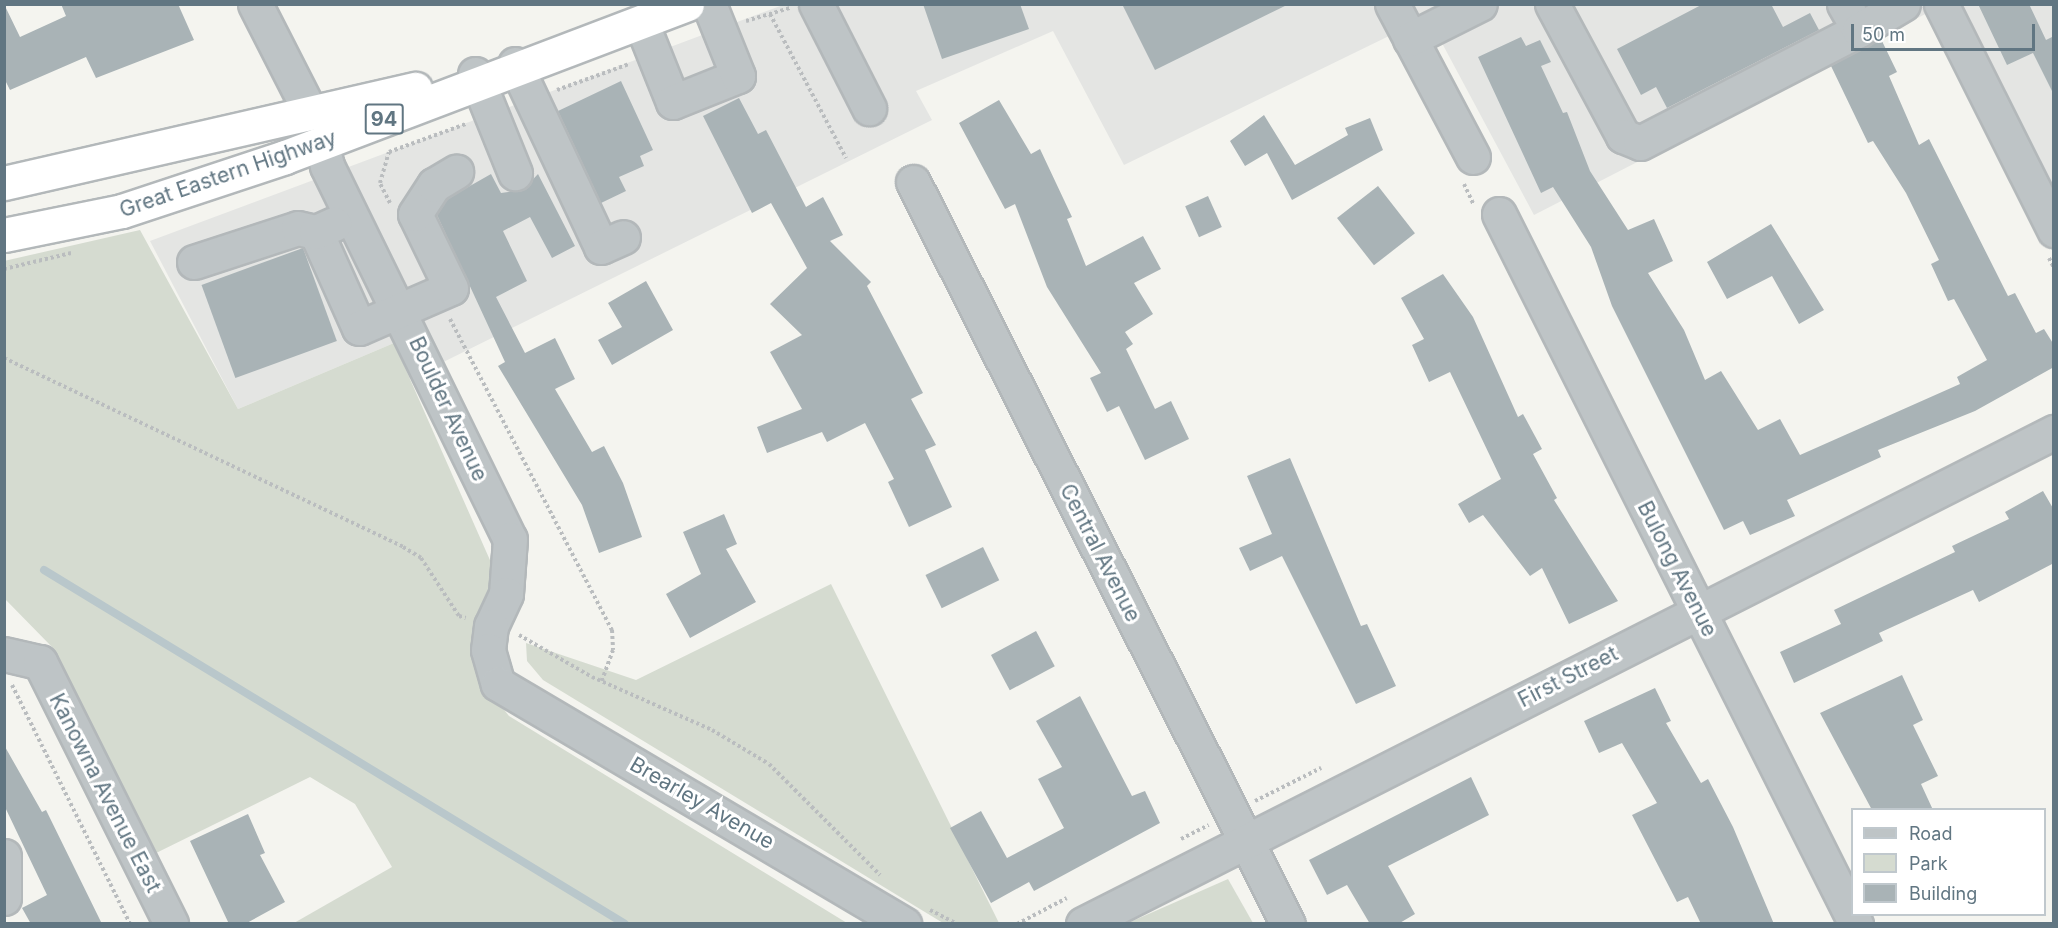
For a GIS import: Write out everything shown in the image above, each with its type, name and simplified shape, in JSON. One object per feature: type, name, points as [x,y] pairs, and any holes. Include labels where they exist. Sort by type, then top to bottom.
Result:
[{"type":"highway","name":"Great Eastern Highway","points":[[4,235],[122,211],[316,129],[548,56],[687,4]]},
{"type":"highway","name":"Great Eastern Highway","points":[[4,183],[316,129]]},
{"type":"street","name":"Boulder Avenue","points":[[255,4],[316,129],[327,166],[355,214],[510,539],[506,594],[491,626],[488,650],[498,684]]},
{"type":"street","points":[[816,4],[869,108]]},
{"type":"street","points":[[1392,4],[1473,158]]},
{"type":"street","points":[[1410,39],[1480,4]]},
{"type":"street","points":[[1552,4],[1623,136],[1640,144],[1851,17],[1903,4]]},
{"type":"street","points":[[1941,4],[2054,230]]},
{"type":"street","points":[[641,22],[673,102],[738,76],[715,18]]},
{"type":"street","points":[[516,66],[601,247],[623,237]]},
{"type":"street","points":[[476,79],[515,173]]},
{"type":"street","points":[[316,232],[359,328],[436,292],[451,288],[415,214],[434,185],[456,172]]},
{"type":"street","name":"Central Avenue","points":[[913,182],[1288,924]]},
{"type":"street","points":[[194,262],[298,228],[316,232],[355,214]]},
{"type":"street","name":"Bulong Avenue","points":[[1499,214],[1851,914]]},
{"type":"street","name":"First Street","points":[[1083,924],[2054,432]]},
{"type":"street","name":"Kanowna Avenue East","points":[[7,668],[40,662],[166,922]]},
{"type":"street","name":"Brearley Avenue","points":[[498,684],[904,924]]},
{"type":"street","points":[[4,856],[4,898]]},
{"type":"path","points":[[715,18],[770,14],[800,4]]},
{"type":"path","points":[[770,14],[846,158]]},
{"type":"path","points":[[531,100],[654,55]]},
{"type":"path","points":[[395,213],[380,183],[389,152],[491,114]]},
{"type":"path","points":[[436,292],[612,630],[613,650],[602,681]]},
{"type":"path","points":[[7,668],[130,924]]},
{"type":"shaded area","points":[[783,5],[2053,5],[2053,231],[1941,6],[1534,215],[1428,17],[1124,165],[1053,31],[916,91],[932,120],[409,379],[394,343],[238,409],[150,241]]},
{"type":"green space","points":[[140,230],[238,409],[394,343],[497,576],[475,620],[475,662],[486,687],[509,716],[847,923],[294,923],[392,867],[355,804],[310,777],[148,857],[52,647],[5,599],[4,261]]},
{"type":"green space","points":[[831,584],[999,923],[943,923],[543,680],[527,661],[526,643],[636,680]]},
{"type":"green space","points":[[1228,879],[1253,923],[1128,923]]},
{"type":"building","points":[[4,4],[20,37],[66,16],[61,4],[178,4],[194,40],[96,78],[86,57],[10,90],[4,78]]},
{"type":"building","points":[[923,4],[1020,4],[1029,29],[942,59]]},
{"type":"building","points":[[1122,4],[1289,4],[1155,70]]},
{"type":"building","points":[[1703,4],[1771,4],[1783,27],[1810,13],[1819,30],[1667,108],[1656,87],[1641,95],[1617,49]]},
{"type":"building","points":[[1978,4],[2029,4],[2046,40],[2054,36],[2054,95],[2033,53],[2007,65]]},
{"type":"building","points":[[1521,37],[1526,46],[1540,40],[1551,62],[1541,66],[1563,113],[1567,112],[1590,171],[1628,230],[1654,219],[1673,261],[1648,273],[1684,330],[1705,380],[1721,371],[1758,430],[1780,419],[1800,455],[1960,384],[1957,377],[1987,360],[1954,299],[1948,301],[1931,264],[1939,260],[1906,193],[1873,141],[1868,143],[1831,66],[1881,39],[1897,72],[1889,76],[1919,145],[1929,139],[2008,296],[2015,293],[2036,333],[2044,329],[2054,345],[2054,367],[1975,411],[1878,450],[1881,457],[1787,500],[1795,516],[1750,535],[1743,521],[1724,530],[1612,306],[1591,247],[1553,187],[1541,193],[1478,57]]},
{"type":"building","points":[[621,81],[653,150],[640,156],[644,166],[619,177],[626,191],[601,203],[558,111]]},
{"type":"building","points":[[739,98],[758,134],[766,130],[806,207],[823,197],[843,235],[830,241],[871,282],[867,286],[923,393],[911,399],[936,445],[925,450],[952,507],[909,527],[888,482],[894,479],[865,423],[827,442],[822,432],[767,453],[757,427],[802,409],[770,352],[802,335],[770,304],[807,268],[771,203],[752,213],[703,116]]},
{"type":"building","points":[[999,100],[1031,154],[1040,149],[1072,217],[1067,219],[1086,266],[1143,236],[1161,269],[1134,283],[1153,314],[1125,332],[1133,344],[1126,349],[1155,409],[1171,401],[1189,439],[1145,460],[1119,406],[1107,412],[1090,378],[1101,373],[1047,287],[1015,204],[1005,209],[959,123]]},
{"type":"building","points":[[1264,115],[1295,165],[1348,135],[1345,128],[1370,118],[1383,150],[1292,200],[1267,153],[1245,166],[1230,141]]},
{"type":"building","points":[[491,174],[501,193],[523,190],[538,174],[575,246],[552,258],[530,217],[503,231],[527,281],[496,297],[525,353],[555,338],[575,379],[555,389],[592,452],[604,446],[623,483],[642,537],[599,553],[582,505],[498,366],[505,362],[437,215],[447,199]]},
{"type":"building","points":[[1378,186],[1415,233],[1374,265],[1337,218]]},
{"type":"building","points":[[1208,196],[1222,227],[1199,237],[1185,206]]},
{"type":"building","points":[[1771,224],[1824,310],[1799,324],[1772,276],[1727,299],[1707,262]]},
{"type":"building","points":[[303,248],[337,341],[235,378],[202,285]]},
{"type":"building","points":[[1443,274],[1473,317],[1518,417],[1523,414],[1542,449],[1533,454],[1557,498],[1554,500],[1618,601],[1569,624],[1542,568],[1530,576],[1483,515],[1469,523],[1458,504],[1501,479],[1450,372],[1429,382],[1412,345],[1424,339],[1401,298]]},
{"type":"building","points":[[646,281],[673,330],[612,365],[598,340],[622,327],[608,303]]},
{"type":"building","points":[[1290,458],[1361,626],[1367,624],[1396,686],[1356,704],[1282,556],[1250,571],[1239,548],[1272,534],[1247,476]]},
{"type":"building","points":[[2043,491],[2054,510],[2054,563],[1979,602],[1973,590],[1879,633],[1883,641],[1794,683],[1780,652],[1841,624],[1834,610],[1955,552],[1952,546],[2009,519],[2005,512]]},
{"type":"building","points":[[724,514],[737,544],[726,549],[756,602],[690,638],[666,594],[701,574],[683,532]]},
{"type":"building","points":[[983,547],[999,580],[942,608],[925,575]]},
{"type":"building","points":[[1036,631],[1055,666],[1010,690],[991,655]]},
{"type":"building","points":[[1902,675],[1923,720],[1913,725],[1938,776],[1921,784],[1932,808],[1871,808],[1820,713]]},
{"type":"building","points":[[1655,688],[1671,721],[1666,723],[1701,783],[1708,779],[1733,827],[1774,924],[1701,924],[1688,897],[1677,902],[1632,815],[1657,803],[1622,743],[1599,753],[1584,721]]},
{"type":"building","points":[[1080,696],[1132,796],[1145,791],[1160,823],[1034,891],[1029,882],[991,903],[950,828],[981,811],[1007,858],[1064,828],[1038,779],[1062,767],[1036,721]]},
{"type":"building","points":[[4,745],[42,812],[46,810],[102,924],[31,924],[22,908],[47,895],[4,805]]},
{"type":"building","points":[[1471,777],[1489,815],[1388,866],[1415,914],[1398,924],[1370,924],[1347,885],[1327,895],[1309,860]]},
{"type":"building","points":[[248,814],[265,853],[260,855],[285,902],[245,924],[229,924],[190,841]]},
{"type":"waterway","points":[[44,570],[625,924]]}]
